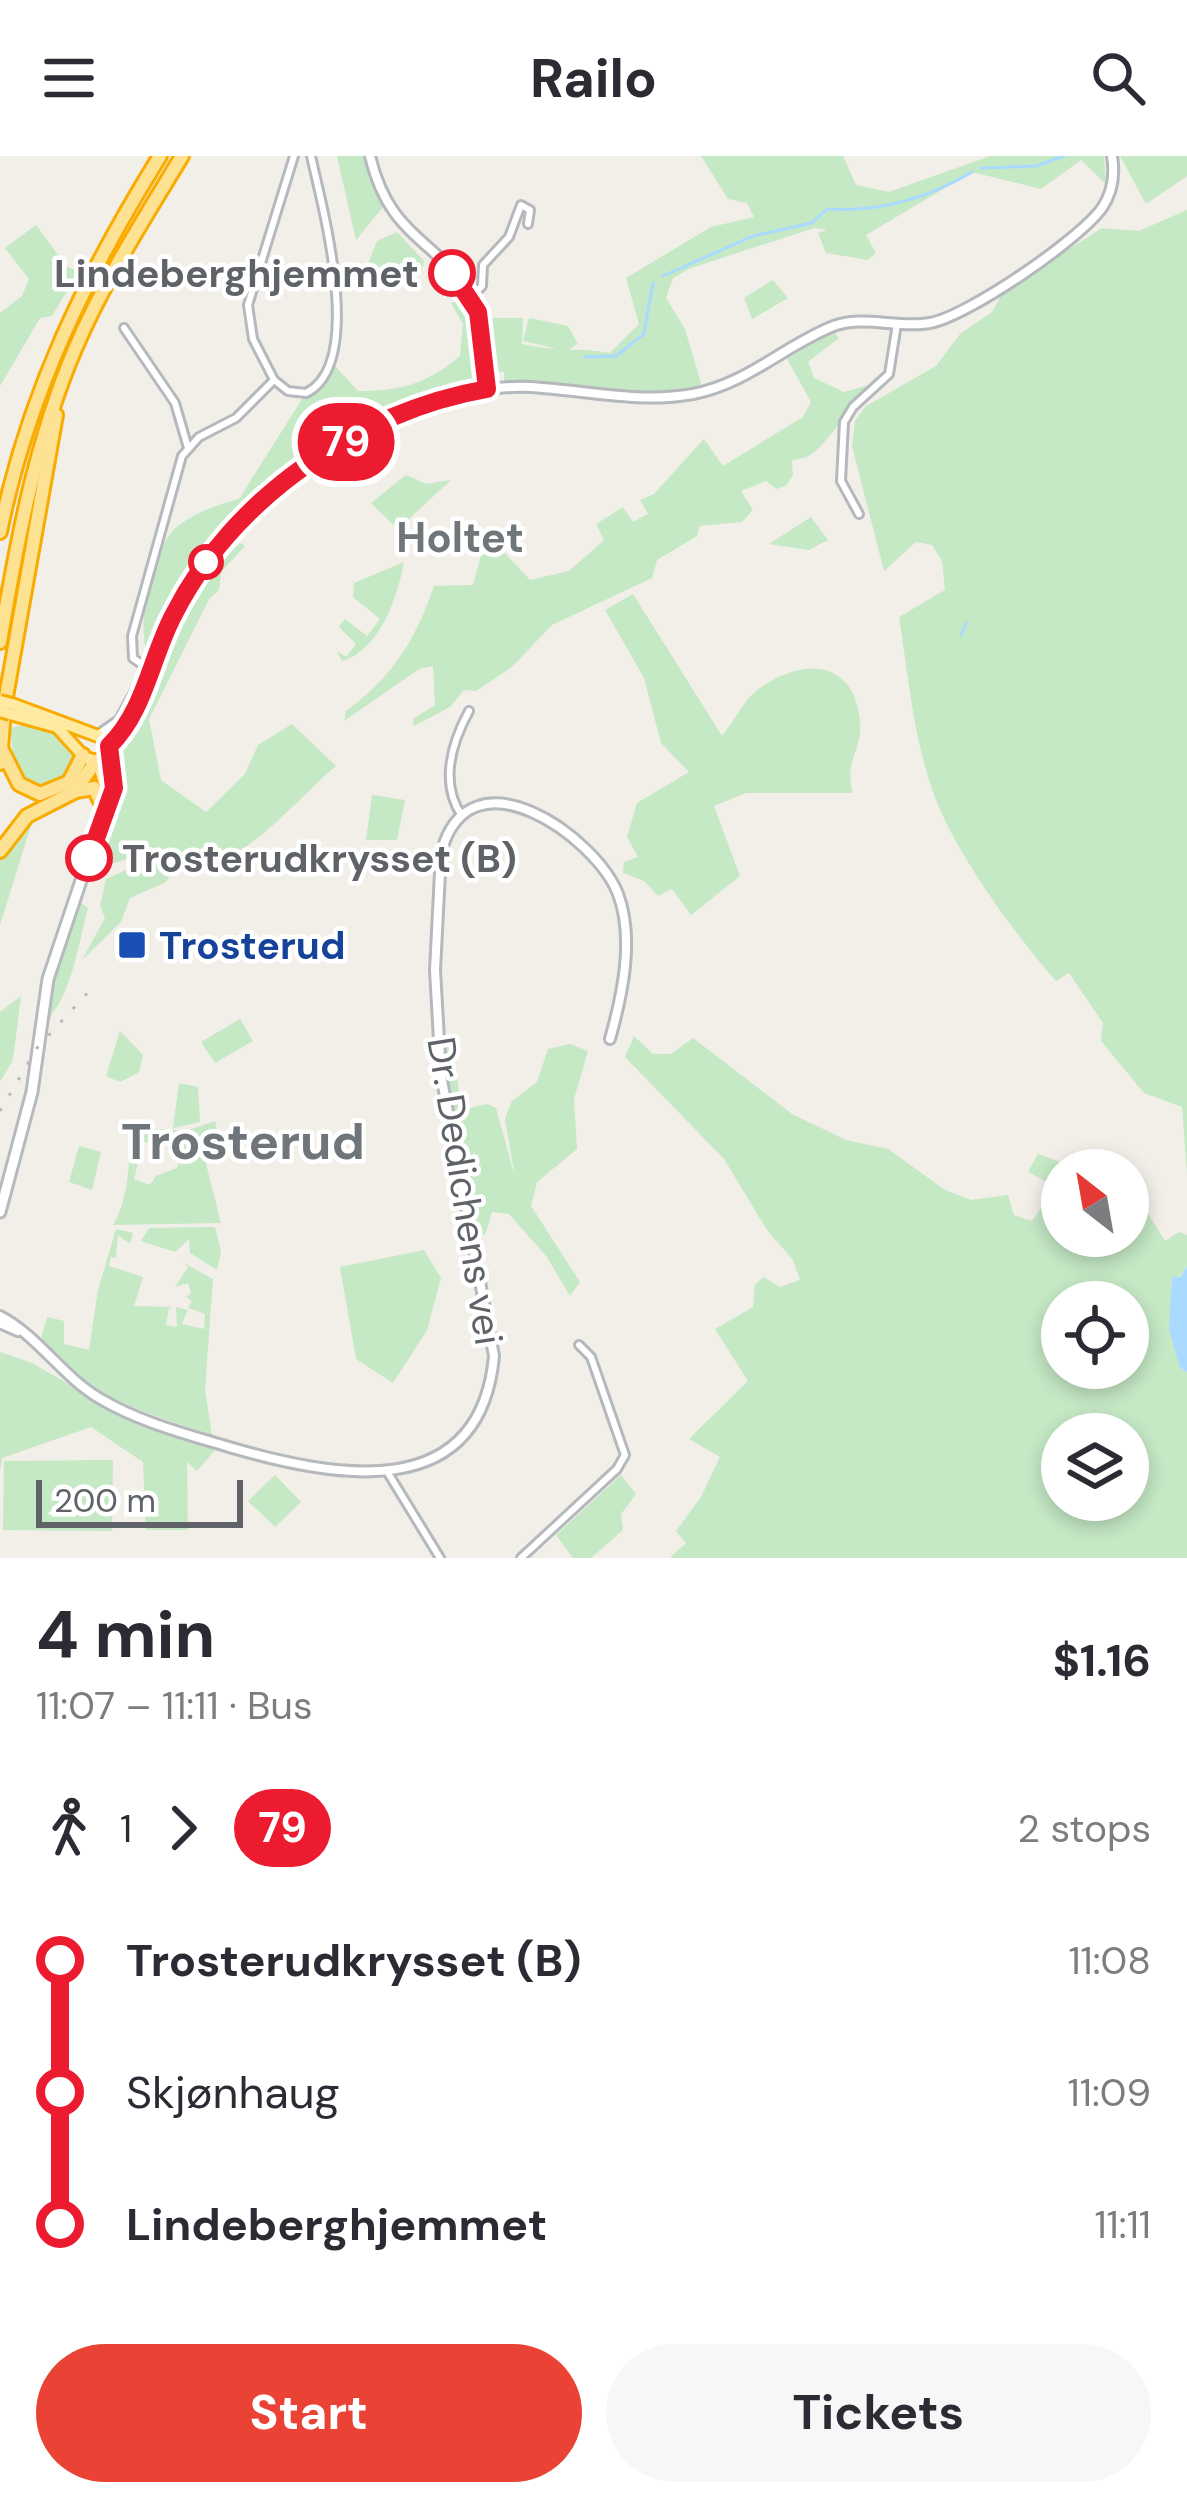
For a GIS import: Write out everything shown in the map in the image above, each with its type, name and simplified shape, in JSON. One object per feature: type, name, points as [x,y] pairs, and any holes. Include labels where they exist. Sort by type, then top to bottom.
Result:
[{"type":"highway","points":[[0,529],[20,445],[59,337],[160,156]]},
{"type":"highway","points":[[0,642],[26,504],[57,394],[107,283],[182,156]]},
{"type":"highway","points":[[57,394],[1,755],[22,787],[40,794],[96,790],[105,809]]},
{"type":"highway","points":[[6,707],[96,749]]},
{"type":"highway","points":[[0,851],[27,816],[72,789],[96,749]]},
{"type":"highway","points":[[96,749],[105,809]]},
{"type":"main road","points":[[0,1212],[32,1092],[48,979],[105,809]]},
{"type":"street","points":[[294,156],[248,305],[253,339],[274,380],[288,391],[306,392],[323,381],[329,362],[338,269],[311,156]]},
{"type":"street","points":[[370,156],[383,195],[400,224],[472,297],[482,327],[487,389]]},
{"type":"street","points":[[96,749],[120,720],[191,583],[239,522],[267,495],[370,429],[438,400],[487,389],[647,398],[686,395],[740,380],[837,325],[920,325],[959,314],[1039,261],[1103,206],[1113,182],[1112,156]]},
{"type":"street","points":[[472,297],[482,286],[482,265],[509,237],[521,205],[530,210],[528,224]]},
{"type":"street","points":[[859,514],[841,481],[844,422],[889,374],[897,324]]},
{"type":"street","points":[[124,328],[175,403],[188,448],[136,612],[131,654],[148,671]]},
{"type":"street","points":[[188,448],[227,424],[274,380]]},
{"type":"street","points":[[469,712],[456,737],[449,785],[462,816],[494,802],[530,808],[611,880],[622,912],[624,994],[610,1039]]},
{"type":"street","name":"Dr. Dedichens vei","points":[[0,1319],[85,1389],[147,1420],[279,1460],[356,1474],[388,1473],[425,1462],[455,1442],[480,1408],[493,1365],[491,1321],[448,1132],[437,1028],[440,862],[447,834],[462,816]]},
{"type":"street","points":[[521,1558],[617,1469],[625,1455],[591,1357],[579,1346]]},
{"type":"street","points":[[388,1473],[440,1558]]},
{"type":"green space","points":[[337,156],[365,156],[383,207],[356,240]]},
{"type":"green space","points":[[701,156],[843,156],[856,185],[889,192],[990,156],[1104,156],[1106,184],[1081,160],[1041,189],[972,172],[866,235],[876,253],[868,260],[826,253],[818,233],[827,230],[814,228],[691,268],[673,278],[666,298],[685,329],[702,387],[659,394],[504,381],[504,372],[495,371],[485,313],[492,318],[523,318],[522,344],[610,353],[639,324],[626,278],[711,227],[754,217],[747,203],[728,199]]},
{"type":"green space","points":[[1120,156],[1187,156],[1187,176],[1146,204]]},
{"type":"green space","points":[[1187,210],[1187,1173],[1182,1107],[1144,1093],[1101,1041],[1103,1023],[1069,973],[1056,981],[1022,939],[986,890],[941,813],[920,747],[899,617],[945,590],[942,561],[932,545],[916,542],[884,571],[852,446],[855,421],[866,406],[936,366],[960,334],[992,312],[1003,292],[1102,228],[1139,231]]},
{"type":"green space","points":[[36,225],[67,267],[79,271],[52,316],[40,318],[0,386],[0,313],[22,296],[29,279],[5,248]]},
{"type":"green space","points":[[397,232],[424,261],[421,274],[376,287],[367,266],[377,241]]},
{"type":"green space","points":[[773,280],[788,298],[752,319],[744,298]]},
{"type":"green space","points":[[466,298],[482,359],[478,379],[334,437],[247,502],[196,557],[147,652],[144,623],[149,586],[161,550],[178,526],[239,499],[309,388],[321,382],[334,365],[358,391],[374,391],[424,379],[460,356],[463,324],[451,303]]},
{"type":"green space","points":[[529,318],[568,326],[578,344],[566,351],[523,341]]},
{"type":"green space","points":[[833,331],[839,338],[808,362],[814,378],[844,392],[876,383],[817,450],[792,461],[793,475],[786,486],[776,489],[766,481],[741,491],[753,510],[742,522],[700,526],[697,536],[657,560],[652,578],[552,625],[512,667],[476,691],[464,690],[450,707],[414,726],[413,719],[435,705],[433,666],[419,669],[344,721],[346,711],[377,685],[400,656],[434,586],[473,585],[487,534],[530,580],[569,571],[604,540],[596,524],[623,507],[633,522],[648,514],[640,500],[654,494],[704,439],[723,466],[803,417],[811,402],[787,359]]},
{"type":"green space","points":[[406,475],[426,484],[451,480],[398,529],[371,503]]},
{"type":"green space","points":[[811,517],[828,540],[809,550],[769,544]]},
{"type":"green space","points":[[241,543],[245,546],[221,572],[219,590],[209,599],[149,719],[161,780],[206,812],[245,774],[258,745],[292,724],[336,766],[266,831],[228,857],[184,868],[175,850],[165,854],[174,870],[166,882],[130,898],[121,922],[82,960],[105,918],[100,906],[106,879],[128,869],[150,870],[164,856],[144,854],[101,867],[99,850],[118,783],[118,745],[139,715],[154,665],[197,586],[220,557]]},
{"type":"green space","points":[[404,562],[385,621],[367,646],[342,661],[337,651],[346,657],[356,644],[339,627],[345,619],[367,636],[380,619],[353,597],[354,583]]},
{"type":"green space","points":[[633,594],[722,736],[756,691],[790,672],[807,669],[836,674],[856,700],[860,721],[850,772],[853,793],[746,793],[714,806],[740,876],[691,915],[672,889],[658,896],[644,881],[623,873],[624,862],[638,857],[627,837],[637,803],[689,772],[661,743],[644,678],[605,610]]},
{"type":"green space","points":[[29,724],[64,741],[74,763],[58,784],[40,790],[15,770],[10,728]]},
{"type":"green space","points":[[372,795],[405,800],[397,840],[366,840]]},
{"type":"green space","points":[[33,819],[0,925],[0,860]]},
{"type":"green space","points":[[81,903],[88,908],[73,969],[45,1023],[53,979]]},
{"type":"green space","points":[[21,996],[13,1060],[0,1082],[0,1012]]},
{"type":"green space","points":[[240,1019],[253,1041],[215,1063],[201,1042]]},
{"type":"green space","points":[[120,1031],[143,1055],[139,1072],[120,1082],[106,1076]]},
{"type":"green space","points":[[634,1036],[653,1054],[671,1054],[693,1038],[792,1114],[846,1140],[888,1149],[945,1190],[971,1200],[1008,1195],[1014,1215],[1032,1221],[1041,1208],[1041,1257],[1149,1257],[1149,1215],[1165,1241],[1179,1232],[1187,1235],[1187,1266],[1179,1277],[1172,1277],[1171,1289],[1180,1368],[1187,1372],[1187,1558],[670,1558],[686,1543],[676,1531],[701,1497],[720,1457],[689,1439],[748,1381],[715,1329],[753,1307],[755,1285],[763,1277],[780,1287],[800,1280],[793,1260],[767,1230],[724,1159],[625,1057]]},
{"type":"green space","points":[[444,1040],[453,1044],[461,1110],[487,1104],[496,1108],[515,1177],[505,1119],[512,1101],[537,1082],[548,1049],[570,1044],[588,1051],[574,1099],[577,1149],[537,1182],[531,1206],[580,1282],[570,1296],[547,1257],[509,1214],[492,1212],[485,1235],[475,1235],[450,1130]]},
{"type":"green space","points":[[179,1083],[198,1087],[200,1122],[173,1128]]},
{"type":"green space","points":[[215,1121],[220,1142],[207,1150],[205,1160],[221,1223],[113,1225],[123,1200],[136,1128],[177,1130],[183,1138],[179,1146],[143,1142],[134,1179],[150,1185],[156,1176],[177,1168],[189,1130]]},
{"type":"green space","points":[[79,1146],[101,1152],[92,1190],[69,1182]]},
{"type":"green space","points":[[1038,1154],[1041,1155],[1041,1179],[1028,1172]]},
{"type":"green space","points":[[215,1227],[221,1252],[217,1270],[190,1253],[189,1239],[175,1252],[141,1241],[149,1228]]},
{"type":"green space","points":[[116,1229],[133,1233],[130,1244],[118,1235],[116,1258],[111,1257],[109,1266],[143,1277],[134,1306],[174,1307],[169,1308],[166,1325],[177,1327],[176,1307],[188,1310],[182,1324],[204,1329],[205,1314],[188,1308],[192,1301],[186,1297],[191,1293],[188,1283],[175,1287],[188,1267],[182,1262],[213,1279],[205,1389],[212,1435],[97,1390],[40,1342],[47,1317],[64,1321],[64,1344],[89,1350],[98,1290]]},
{"type":"green space","points":[[424,1250],[441,1278],[427,1330],[393,1383],[356,1359],[340,1267]]},
{"type":"green space","points":[[0,1352],[32,1363],[136,1423],[215,1450],[197,1471],[187,1462],[188,1530],[146,1530],[143,1462],[91,1427],[2,1458],[0,1471]]},
{"type":"green space","points":[[113,1460],[112,1531],[3,1530],[4,1461]]},
{"type":"green space","points":[[275,1475],[301,1502],[275,1527],[248,1501]]},
{"type":"green space","points":[[621,1475],[636,1494],[621,1514],[623,1530],[591,1558],[573,1558],[556,1535]]},
{"type":"water","points":[[1187,1266],[1187,1372],[1180,1368],[1169,1329],[1172,1277],[1180,1277]]},
{"type":"waterway","points":[[981,168],[1036,166],[1064,156]]},
{"type":"waterway","points":[[663,276],[753,236],[812,223],[827,209],[902,202],[972,172]]},
{"type":"waterway","points":[[585,357],[616,356],[644,334],[653,283]]},
{"type":"waterway","points":[[961,635],[966,623]]},
{"type":"railway","points":[[0,1111],[37,1048],[93,987]]},
{"type":"bus line","name":"79","points":[[89,858],[114,788],[109,746],[135,711],[165,631],[204,563],[267,495],[327,452],[405,413],[487,389],[478,312],[452,273]]},
{"type":"place","name":"Lindeberghjemmet","points":[[452,273]]},
{"type":"place","name":"Trosterudkrysset (B)","points":[[89,858]]},
{"type":"place","name":"Trosterud","points":[[132,945]]},
{"type":"district","name":"Holtet","points":[[460,537]]},
{"type":"district","name":"Trosterud","points":[[243,1141]]}]
